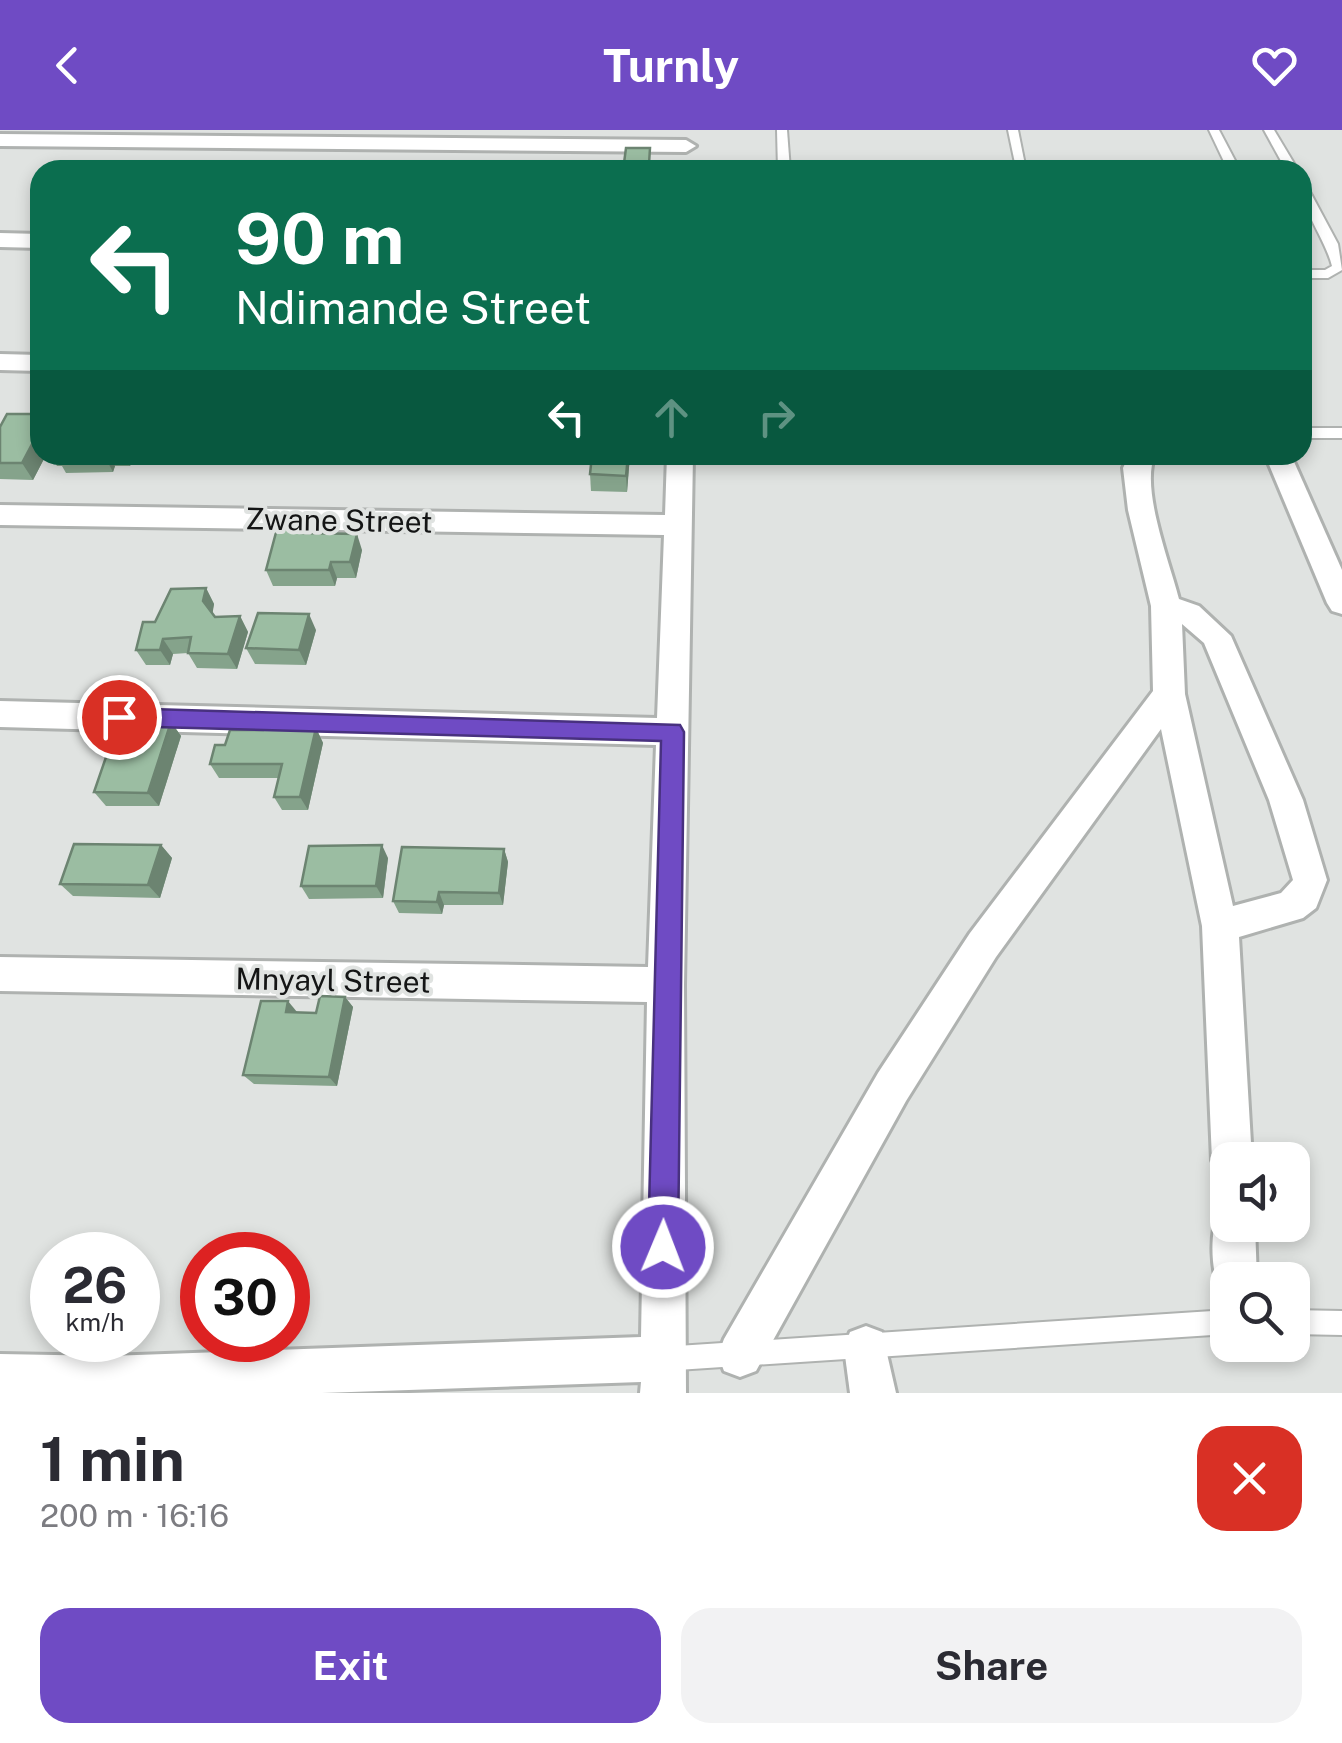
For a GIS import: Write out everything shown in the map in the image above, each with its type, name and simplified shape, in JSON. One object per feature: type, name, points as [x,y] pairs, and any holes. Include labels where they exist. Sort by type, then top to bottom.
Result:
[{"type":"street","points":[[0,140],[686,138]]},
{"type":"street","points":[[0,240],[30,240]]},
{"type":"street","points":[[0,362],[30,363]]},
{"type":"street","points":[[0,1376],[107,1386],[662,1376],[666,985],[680,465]]},
{"type":"street","points":[[1137,465],[1142,510],[1166,606],[1169,694],[1220,926],[1231,1142]]},
{"type":"street","points":[[1282,465],[1342,602]]},
{"type":"street","name":"Zwane Street","points":[[0,516],[678,525]]},
{"type":"street","points":[[1166,606],[1189,614],[1216,636],[1286,800],[1310,880],[1304,898],[1290,906],[1220,926]]},
{"type":"street","points":[[740,1355],[892,1087],[973,961],[1169,694]]},
{"type":"street","points":[[0,714],[672,732]]},
{"type":"street","name":"Mnyayl Street","points":[[0,974],[666,985]]},
{"type":"street","points":[[866,1348],[873,1393]]},
{"type":"lane","points":[[782,130],[784,160]]},
{"type":"lane","points":[[1014,130],[1020,160]]},
{"type":"lane","points":[[1214,130],[1229,160]]},
{"type":"lane","points":[[1268,130],[1286,160]]},
{"type":"lane","points":[[1312,207],[1332,244],[1338,268],[1328,274],[1312,274]]},
{"type":"lane","points":[[1312,434],[1342,433]]},
{"type":"lane","points":[[662,1376],[740,1355],[1210,1323]]},
{"type":"lane","points":[[1310,1323],[1342,1324]]},
{"type":"building","points":[[626,148],[650,148],[649,160],[624,160]]},
{"type":"building","points":[[7,414],[30,414],[30,448],[22,463],[0,463],[0,427]]},
{"type":"building","points":[[591,465],[627,465],[626,476],[590,474]]},
{"type":"building","points":[[278,525],[304,525],[302,533],[357,534],[350,562],[331,562],[329,570],[266,570]]},
{"type":"building","points":[[206,588],[203,601],[215,617],[240,616],[228,654],[188,653],[191,637],[163,639],[160,650],[136,650],[143,622],[155,622],[171,589]]},
{"type":"building","points":[[258,613],[309,614],[299,650],[246,648]]},
{"type":"building","points":[[266,719],[292,719],[290,728],[316,728],[300,797],[274,797],[282,764],[210,764],[215,745],[225,745],[230,730],[263,730]]},
{"type":"building","points":[[142,722],[171,722],[148,793],[94,792],[116,728],[140,728]]},
{"type":"building","points":[[74,844],[161,845],[148,885],[60,884]]},
{"type":"building","points":[[382,845],[376,886],[301,886],[309,846]]},
{"type":"building","points":[[402,847],[504,849],[499,893],[439,892],[437,902],[393,901]]},
{"type":"building","points":[[320,996],[345,997],[329,1077],[243,1075],[261,1001],[288,1001],[286,1012],[316,1013]]},
{"type":"route","points":[[119,717],[672,732],[663,1247]]}]
